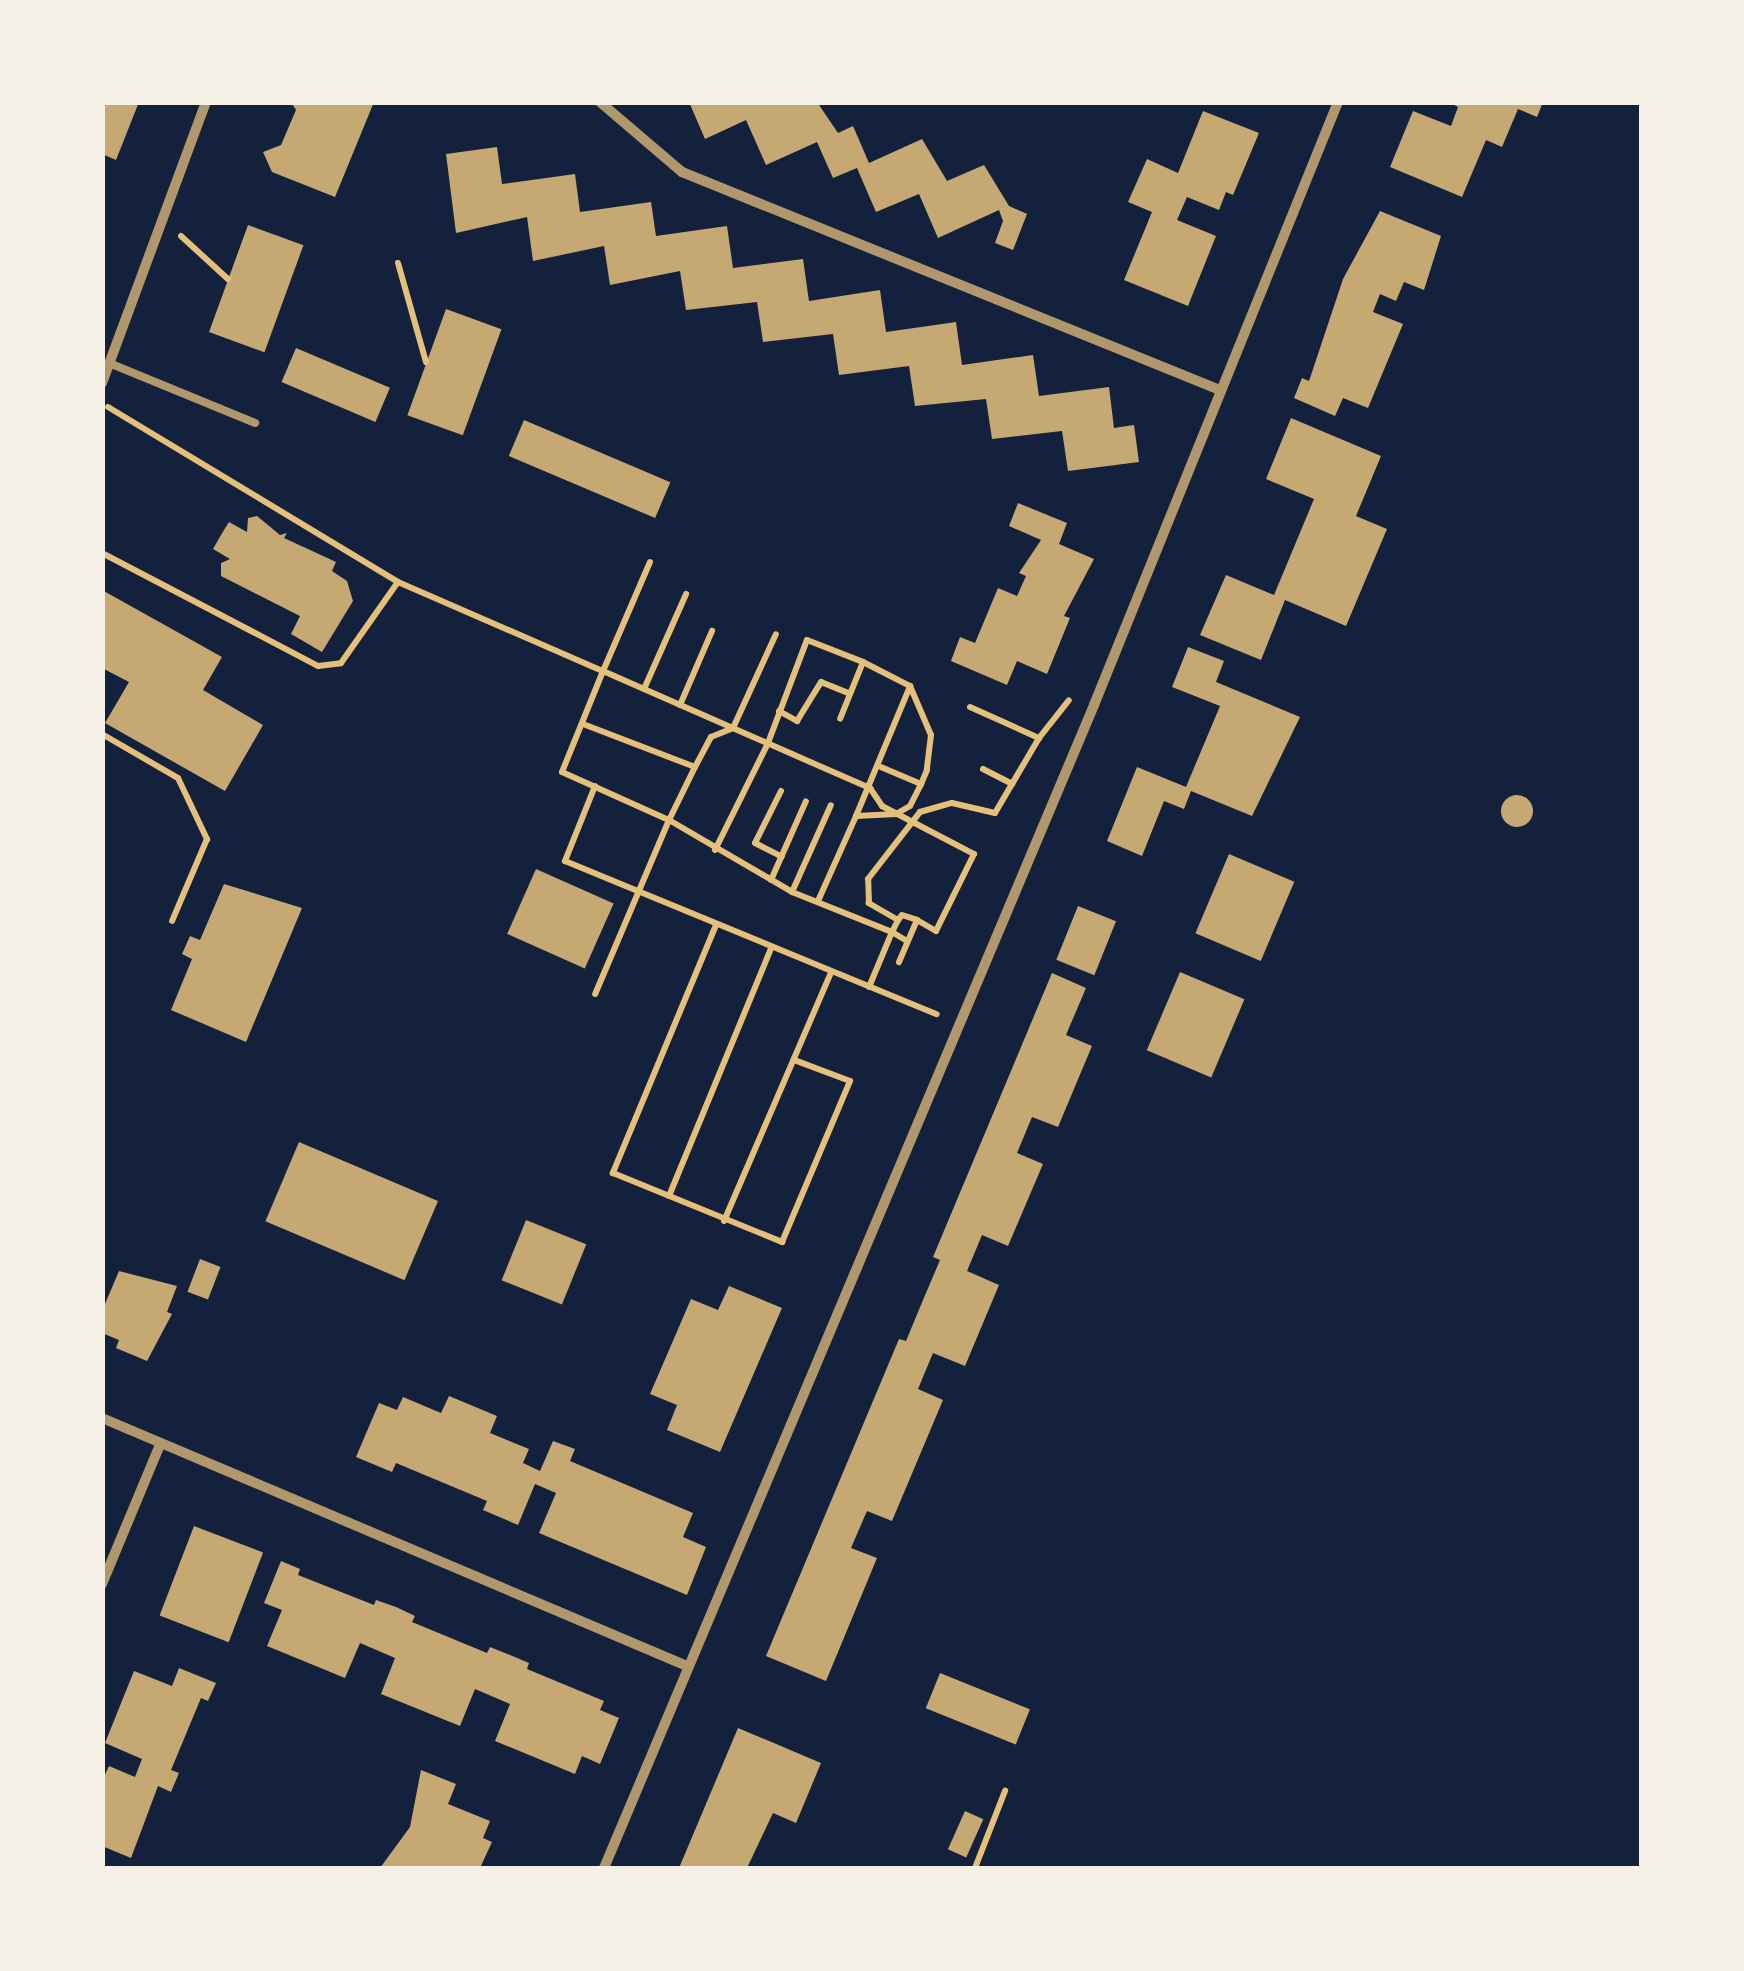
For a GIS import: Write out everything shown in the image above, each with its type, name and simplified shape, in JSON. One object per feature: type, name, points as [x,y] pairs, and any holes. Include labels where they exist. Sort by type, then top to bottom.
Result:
[{"type":"street","points":[[102,383],[160,216],[206,102]]},
{"type":"street","points":[[600,102],[682,172],[1220,390]]},
{"type":"street","points":[[604,1868],[1094,706],[1338,102]]},
{"type":"street","points":[[102,1418],[687,1666]]},
{"type":"street","points":[[102,1584],[160,1444]]},
{"type":"lane","points":[[110,363],[255,424]]},
{"type":"path","points":[[160,216],[228,278]]},
{"type":"path","points":[[398,264],[426,362]]},
{"type":"path","points":[[102,403],[398,582],[870,788],[910,823],[974,854],[936,931],[902,915],[898,920],[869,987]]},
{"type":"path","points":[[102,553],[318,666],[342,663],[398,582]]},
{"type":"path","points":[[650,562],[562,772],[669,820],[792,892],[908,942]]},
{"type":"path","points":[[644,689],[686,594]]},
{"type":"path","points":[[680,705],[712,631]]},
{"type":"path","points":[[595,994],[635,894],[695,766],[712,737],[733,728],[776,634]]},
{"type":"path","points":[[715,850],[768,743],[807,640],[910,686],[931,735],[920,784],[910,806],[896,814],[856,816]]},
{"type":"path","points":[[840,719],[863,662]]},
{"type":"path","points":[[778,711],[797,721],[820,682],[850,694]]},
{"type":"path","points":[[818,901],[882,767],[910,686]]},
{"type":"path","points":[[898,920],[868,903],[865,890],[920,812],[952,802],[996,813],[1064,699],[1094,706]]},
{"type":"path","points":[[970,707],[1039,738]]},
{"type":"path","points":[[582,724],[695,766]]},
{"type":"path","points":[[102,734],[178,778],[207,840],[172,922]]},
{"type":"path","points":[[882,767],[920,784]]},
{"type":"path","points":[[982,770],[1012,784]]},
{"type":"path","points":[[595,786],[565,862],[635,894],[960,1023]]},
{"type":"path","points":[[781,791],[755,844],[782,858]]},
{"type":"path","points":[[771,880],[806,801]]},
{"type":"path","points":[[792,892],[830,805]]},
{"type":"path","points":[[899,962],[917,920]]},
{"type":"path","points":[[716,925],[613,1174],[782,1242],[850,1081],[794,1060]]},
{"type":"path","points":[[669,1196],[771,948]]},
{"type":"path","points":[[724,1221],[831,972]]},
{"type":"path","points":[[975,1868],[1005,1791]]},
{"type":"building","points":[[102,102],[139,102],[116,160],[102,154]]},
{"type":"building","points":[[291,102],[374,102],[335,197],[272,172],[263,152],[281,145],[296,110]]},
{"type":"building","points":[[689,102],[817,102],[838,133],[853,126],[869,163],[922,139],[947,181],[984,165],[1009,206],[1027,214],[1013,250],[995,243],[1003,221],[999,210],[938,238],[919,194],[876,212],[857,168],[833,178],[817,142],[766,165],[746,120],[705,139]]},
{"type":"building","points":[[1449,102],[1543,102],[1537,117],[1518,109],[1502,147],[1486,140],[1462,197],[1390,167],[1413,111],[1451,126],[1458,107]]},
{"type":"building","points":[[1203,111],[1259,133],[1233,195],[1226,192],[1219,210],[1187,197],[1177,220],[1216,236],[1188,306],[1124,280],[1152,212],[1128,202],[1147,159],[1178,173]]},
{"type":"building","points":[[497,147],[502,184],[575,174],[580,212],[651,202],[656,236],[727,226],[733,268],[803,259],[809,301],[880,290],[886,332],[956,322],[962,365],[1033,355],[1039,396],[1109,387],[1114,428],[1134,425],[1139,462],[1068,471],[1062,431],[992,439],[986,399],[915,406],[909,366],[839,375],[833,334],[763,342],[757,302],[686,310],[680,271],[610,285],[604,246],[533,261],[527,217],[456,233],[446,154]]},
{"type":"building","points":[[1380,211],[1441,236],[1424,290],[1404,282],[1396,301],[1380,294],[1373,312],[1403,324],[1368,408],[1343,398],[1335,416],[1294,398],[1302,378],[1309,381],[1343,279]]},
{"type":"building","points":[[248,225],[303,245],[264,352],[209,332]]},
{"type":"building","points":[[446,309],[501,329],[463,435],[407,415]]},
{"type":"building","points":[[296,348],[390,388],[375,422],[282,382]]},
{"type":"building","points":[[1291,418],[1381,456],[1356,516],[1387,529],[1346,626],[1285,600],[1261,660],[1200,635],[1226,575],[1274,595],[1314,499],[1266,479]]},
{"type":"building","points":[[524,420],[670,482],[655,518],[509,456]]},
{"type":"building","points":[[1018,503],[1067,523],[1059,544],[1094,559],[1064,616],[1070,618],[1047,674],[1017,661],[1007,685],[951,661],[960,637],[975,643],[998,588],[1017,596],[1026,576],[1019,573],[1041,540],[1009,526]]},
{"type":"building","points":[[257,516],[280,535],[287,533],[284,538],[336,562],[332,571],[347,581],[353,601],[322,652],[291,634],[300,616],[221,576],[221,563],[230,559],[213,549],[221,535],[229,522],[247,532],[248,518]]},
{"type":"building","points":[[102,590],[222,657],[203,690],[263,725],[225,791],[105,723],[129,682],[102,668]]},
{"type":"building","points":[[1188,647],[1224,661],[1216,682],[1300,717],[1252,816],[1191,791],[1184,809],[1164,801],[1142,856],[1107,841],[1137,767],[1186,787],[1220,706],[1172,687]]},
{"type":"building","points":[[1517,795],[1528,800],[1533,811],[1528,822],[1517,827],[1506,822],[1501,811],[1506,800]]},
{"type":"building","points":[[1229,854],[1294,882],[1261,961],[1195,933]]},
{"type":"building","points":[[536,869],[614,904],[585,968],[507,934]]},
{"type":"building","points":[[224,884],[302,908],[246,1042],[171,1010],[192,959],[182,954],[190,936],[200,940]]},
{"type":"building","points":[[1078,906],[1116,921],[1094,975],[1056,960]]},
{"type":"building","points":[[1180,972],[1244,999],[1211,1078],[1147,1050]]},
{"type":"building","points":[[1052,973],[1086,988],[1066,1035],[1092,1046],[1058,1127],[1032,1117],[1017,1153],[1043,1164],[1008,1246],[982,1235],[967,1271],[999,1285],[965,1366],[933,1353],[918,1389],[943,1400],[892,1521],[867,1511],[851,1548],[877,1558],[826,1681],[766,1656],[899,1339],[906,1341],[940,1260],[933,1257]]},
{"type":"building","points":[[299,1142],[438,1201],[404,1280],[265,1221]]},
{"type":"building","points":[[526,1220],[586,1244],[562,1305],[502,1280]]},
{"type":"building","points":[[200,1259],[221,1267],[208,1300],[187,1292]]},
{"type":"building","points":[[119,1271],[177,1286],[167,1312],[172,1314],[147,1361],[116,1348],[119,1340],[102,1333],[102,1311]]},
{"type":"building","points":[[729,1286],[782,1308],[720,1452],[667,1430],[677,1405],[650,1394],[691,1299],[718,1310]]},
{"type":"building","points":[[449,1396],[497,1416],[490,1433],[529,1449],[523,1463],[540,1471],[553,1441],[575,1449],[570,1461],[693,1513],[683,1537],[706,1547],[687,1595],[539,1533],[556,1493],[535,1484],[518,1525],[483,1510],[487,1501],[396,1463],[392,1472],[356,1457],[379,1403],[397,1410],[403,1397],[441,1413]]},
{"type":"building","points":[[194,1526],[263,1553],[229,1642],[160,1616]]},
{"type":"building","points":[[281,1561],[300,1569],[298,1575],[374,1605],[376,1600],[396,1607],[415,1616],[412,1622],[487,1653],[490,1647],[510,1655],[529,1663],[527,1669],[604,1701],[600,1710],[619,1718],[600,1764],[582,1756],[575,1774],[495,1741],[510,1704],[475,1689],[460,1726],[381,1694],[395,1658],[360,1643],[345,1678],[267,1646],[282,1610],[264,1603]]},
{"type":"building","points":[[179,1668],[216,1683],[208,1701],[201,1698],[171,1770],[179,1773],[171,1792],[158,1786],[131,1858],[102,1846],[102,1781],[109,1766],[135,1777],[142,1759],[105,1743],[134,1671],[172,1686]]},
{"type":"building","points":[[940,1673],[1030,1709],[1016,1745],[926,1708]]},
{"type":"building","points":[[738,1728],[821,1763],[796,1823],[773,1813],[747,1868],[679,1868]]},
{"type":"building","points":[[421,1770],[456,1784],[448,1804],[490,1821],[483,1838],[492,1842],[480,1868],[380,1868],[410,1827]]},
{"type":"building","points":[[965,1811],[983,1819],[966,1858],[948,1849]]}]
